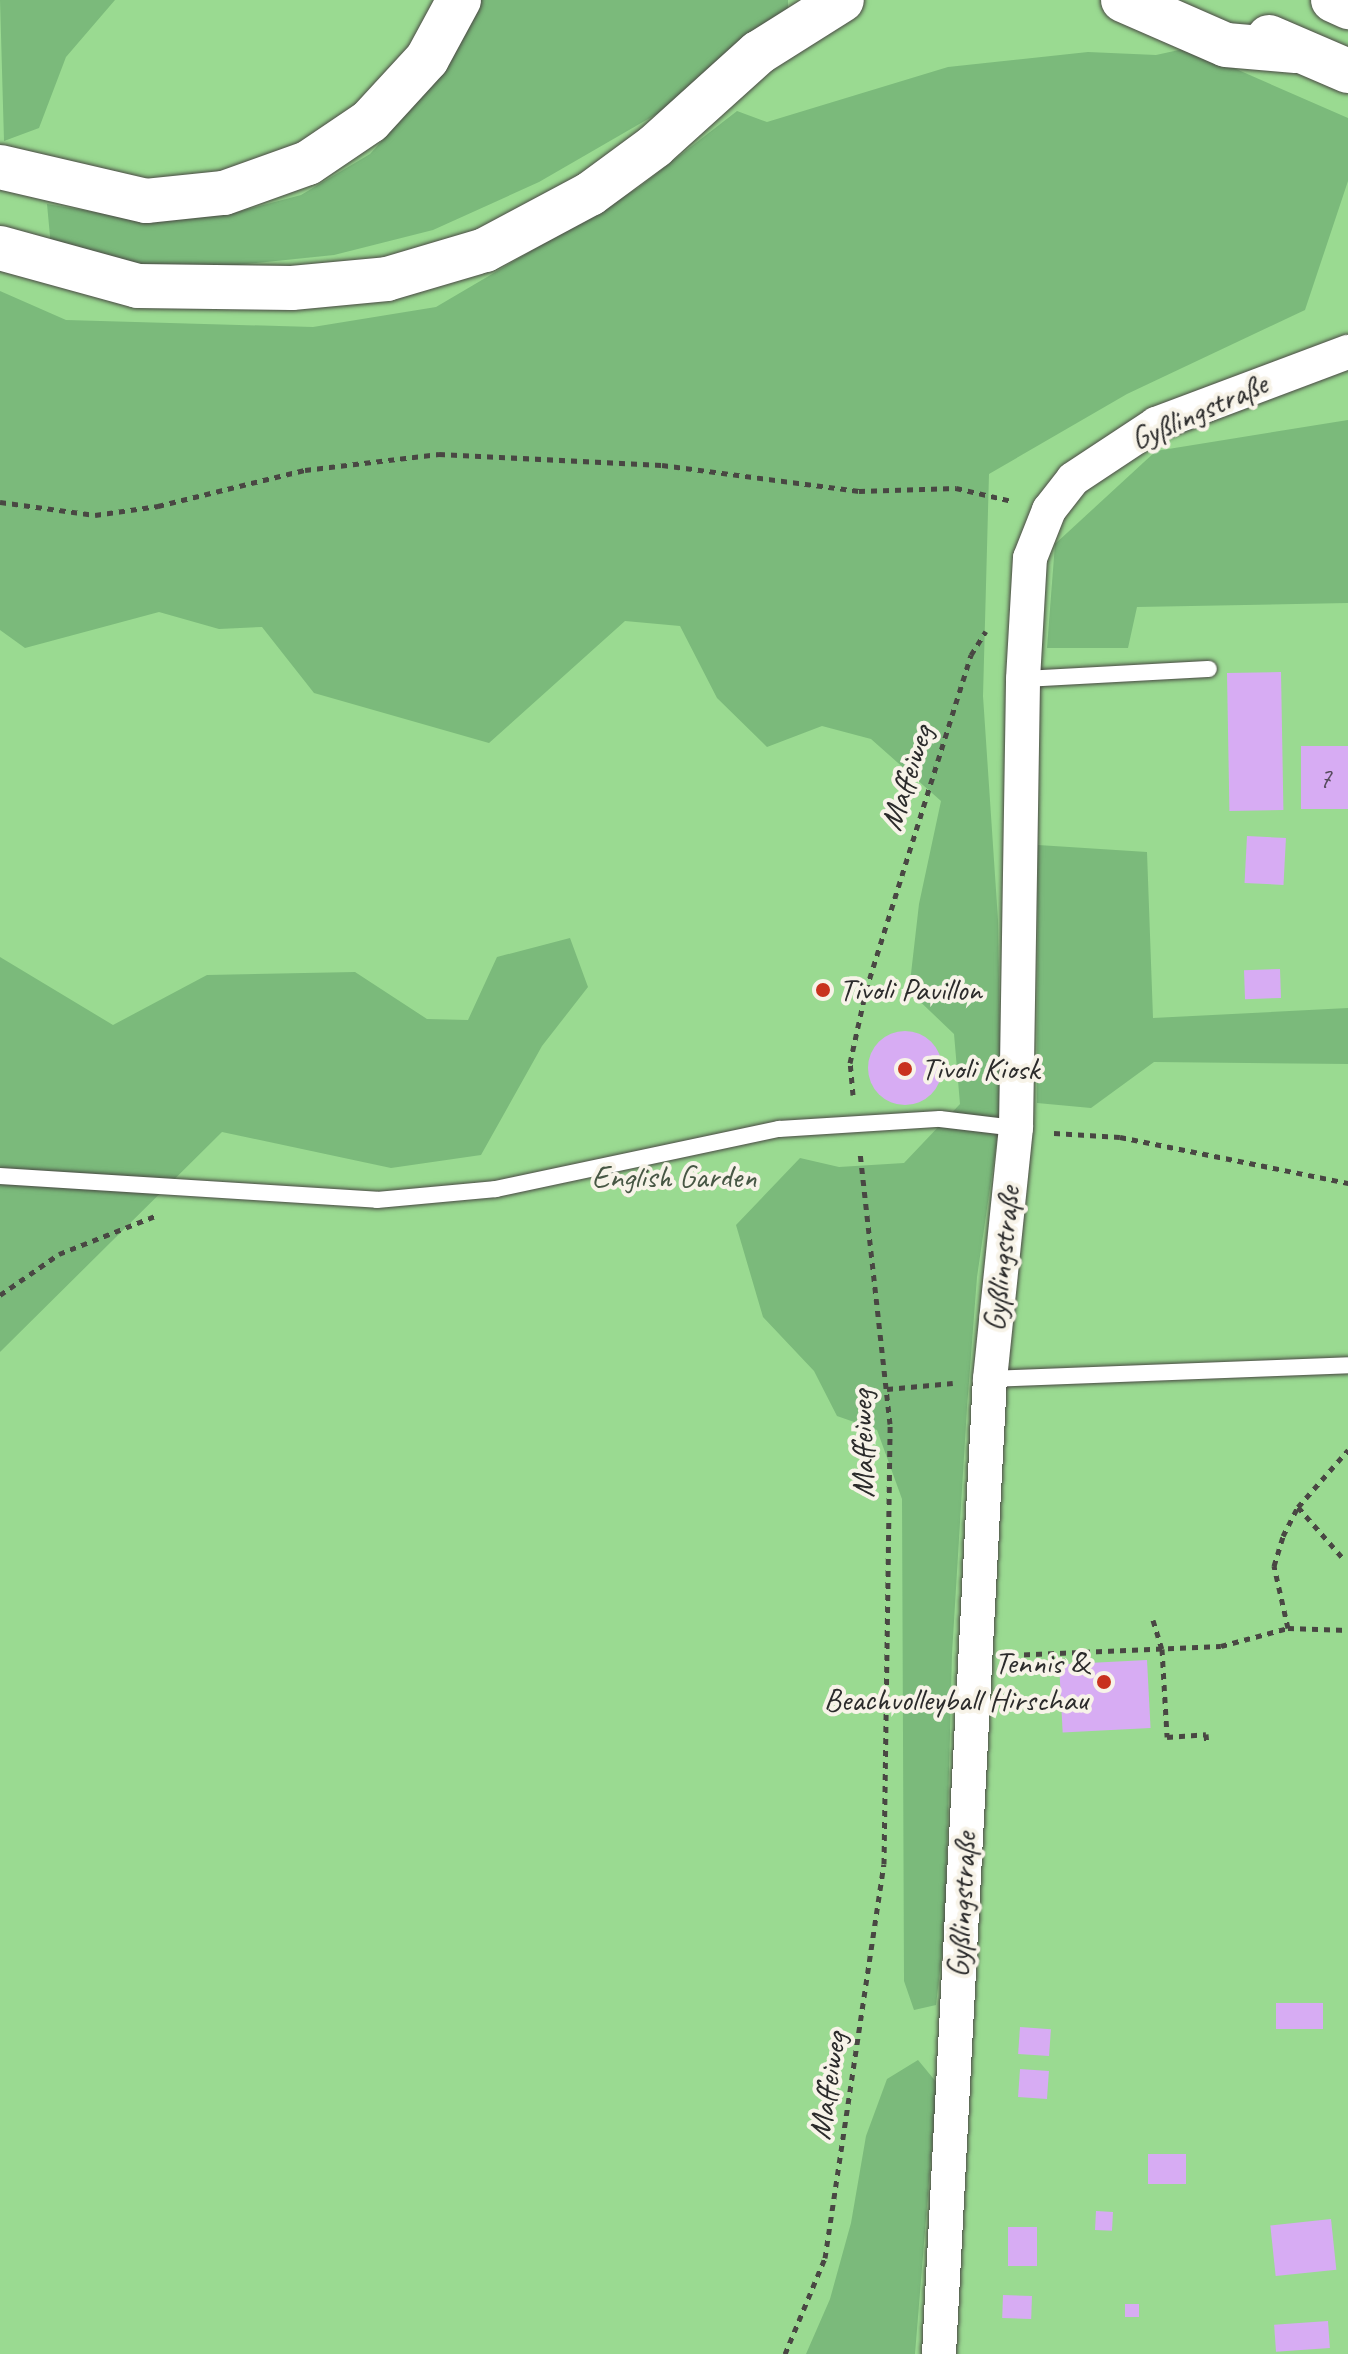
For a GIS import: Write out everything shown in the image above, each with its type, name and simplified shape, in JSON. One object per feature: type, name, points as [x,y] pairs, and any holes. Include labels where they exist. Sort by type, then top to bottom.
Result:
[{"type":"highway","points":[[0,167],[146,201],[238,188],[308,163],[370,121],[427,59],[459,0]]},
{"type":"highway","points":[[0,248],[138,286],[292,288],[387,279],[485,250],[590,194],[655,146],[758,53],[842,0]]},
{"type":"highway","points":[[1123,0],[1226,45],[1296,51]]},
{"type":"highway","points":[[1195,0],[1296,51],[1348,71]]},
{"type":"highway","points":[[1333,0],[1348,7]]},
{"type":"street","name":"Gyßlingstraße","points":[[939,2354],[990,1379],[1016,1128],[1023,679],[1030,558],[1049,510],[1073,479],[1156,424],[1348,352]]},
{"type":"lane","points":[[1023,679],[1209,669]]},
{"type":"lane","points":[[0,1176],[216,1193],[377,1200],[461,1194],[779,1129],[940,1119],[1016,1128]]},
{"type":"lane","points":[[990,1379],[1348,1365]]},
{"type":"path","points":[[0,502],[95,515],[158,506],[305,470],[439,454],[662,465],[859,491],[956,488],[1049,510]]},
{"type":"path","name":"Maffeiweg","points":[[785,2354],[825,2258],[884,1864],[887,1389],[850,1063],[866,990],[971,655],[993,619]]},
{"type":"path","points":[[1016,1128],[1120,1137],[1348,1183]]},
{"type":"path","points":[[0,1295],[59,1254],[216,1193]]},
{"type":"path","points":[[887,1389],[990,1379]]},
{"type":"path","points":[[1288,1628],[1274,1566],[1298,1507],[1348,1450]]},
{"type":"path","points":[[1298,1507],[1342,1557]]},
{"type":"path","points":[[1153,1620],[1162,1649],[1167,1737],[1206,1734],[1207,1745]]},
{"type":"path","points":[[975,1657],[1221,1646],[1288,1628],[1348,1630]]},
{"type":"green space","name":"English Garden","points":[[0,0],[1348,0],[1348,2354],[0,2354]]},
{"type":"green space","points":[[0,0],[115,0],[66,57],[39,128],[4,141]]},
{"type":"green space","points":[[479,0],[788,0],[788,15],[674,104],[539,182],[433,230],[334,255],[228,266],[133,264],[51,247],[47,204],[147,221],[226,215],[301,195],[370,154],[440,77]]},
{"type":"green space","points":[[1188,48],[1348,118],[1348,181],[1305,310],[1127,394],[989,474],[983,696],[998,920],[1001,1113],[977,1277],[967,1407],[952,1654],[945,1927],[936,2005],[914,2010],[904,1981],[902,1499],[877,1430],[837,1416],[814,1371],[763,1317],[736,1225],[800,1158],[839,1167],[904,1163],[960,1104],[954,1034],[909,991],[919,904],[941,801],[871,739],[822,726],[767,747],[717,698],[680,626],[625,621],[489,743],[314,693],[262,627],[219,629],[159,612],[25,648],[0,630],[0,291],[66,320],[313,327],[436,307],[638,188],[737,111],[767,122],[948,67],[1088,52],[1156,55]]},
{"type":"green space","points":[[1348,420],[1348,603],[1137,607],[1128,648],[1047,648],[1055,544],[1156,451]]},
{"type":"green space","points":[[1038,845],[1147,852],[1153,1018],[1348,1008],[1348,1064],[1154,1062],[1091,1108],[1037,1103]]},
{"type":"green space","points":[[570,938],[588,987],[542,1046],[481,1155],[391,1168],[222,1132],[0,1352],[0,957],[113,1025],[207,975],[355,972],[427,1019],[468,1020],[497,957]]},
{"type":"green space","points":[[918,2060],[937,2083],[915,2354],[806,2354],[830,2299],[851,2223],[866,2136],[887,2079]]},
{"type":"building","points":[[1281,672],[1283,810],[1229,811],[1227,673]]},
{"type":"building","points":[[1301,746],[1348,746],[1348,809],[1301,809]]},
{"type":"building","points":[[1247,836],[1286,838],[1283,885],[1245,883]]},
{"type":"building","points":[[1280,969],[1281,998],[1245,999],[1244,970]]},
{"type":"building","name":"Tivoli Kiosk","points":[[905,1031],[926,1037],[936,1047],[942,1068],[936,1089],[926,1099],[905,1105],[884,1099],[874,1089],[868,1068],[874,1047],[884,1037]]},
{"type":"building","name":"Tennis & Beachvolleyball Hirschau","points":[[1147,1660],[1151,1728],[1063,1733],[1059,1665]]},
{"type":"building","points":[[1276,2003],[1323,2003],[1323,2029],[1276,2029]]},
{"type":"building","points":[[1020,2027],[1051,2029],[1049,2056],[1018,2054]]},
{"type":"building","points":[[1020,2069],[1049,2071],[1047,2099],[1018,2097]]},
{"type":"building","points":[[1148,2154],[1186,2154],[1186,2184],[1148,2184]]},
{"type":"building","points":[[1096,2211],[1113,2212],[1112,2231],[1095,2230]]},
{"type":"building","points":[[1331,2219],[1336,2270],[1276,2276],[1270,2225]]},
{"type":"building","points":[[1008,2227],[1037,2227],[1037,2266],[1008,2266]]},
{"type":"building","points":[[1003,2295],[1032,2296],[1031,2319],[1002,2318]]},
{"type":"building","points":[[1125,2304],[1139,2304],[1139,2317],[1125,2317]]},
{"type":"building","points":[[1328,2321],[1330,2348],[1276,2352],[1274,2325]]},
{"type":"place","name":"Tivoli Pavillon","points":[[823,990]]},
{"type":"place","name":"Tivoli Kiosk","points":[[905,1069]]},
{"type":"place","name":"Tennis & Beachvolleyball Hirschau","points":[[1104,1682]]}]
